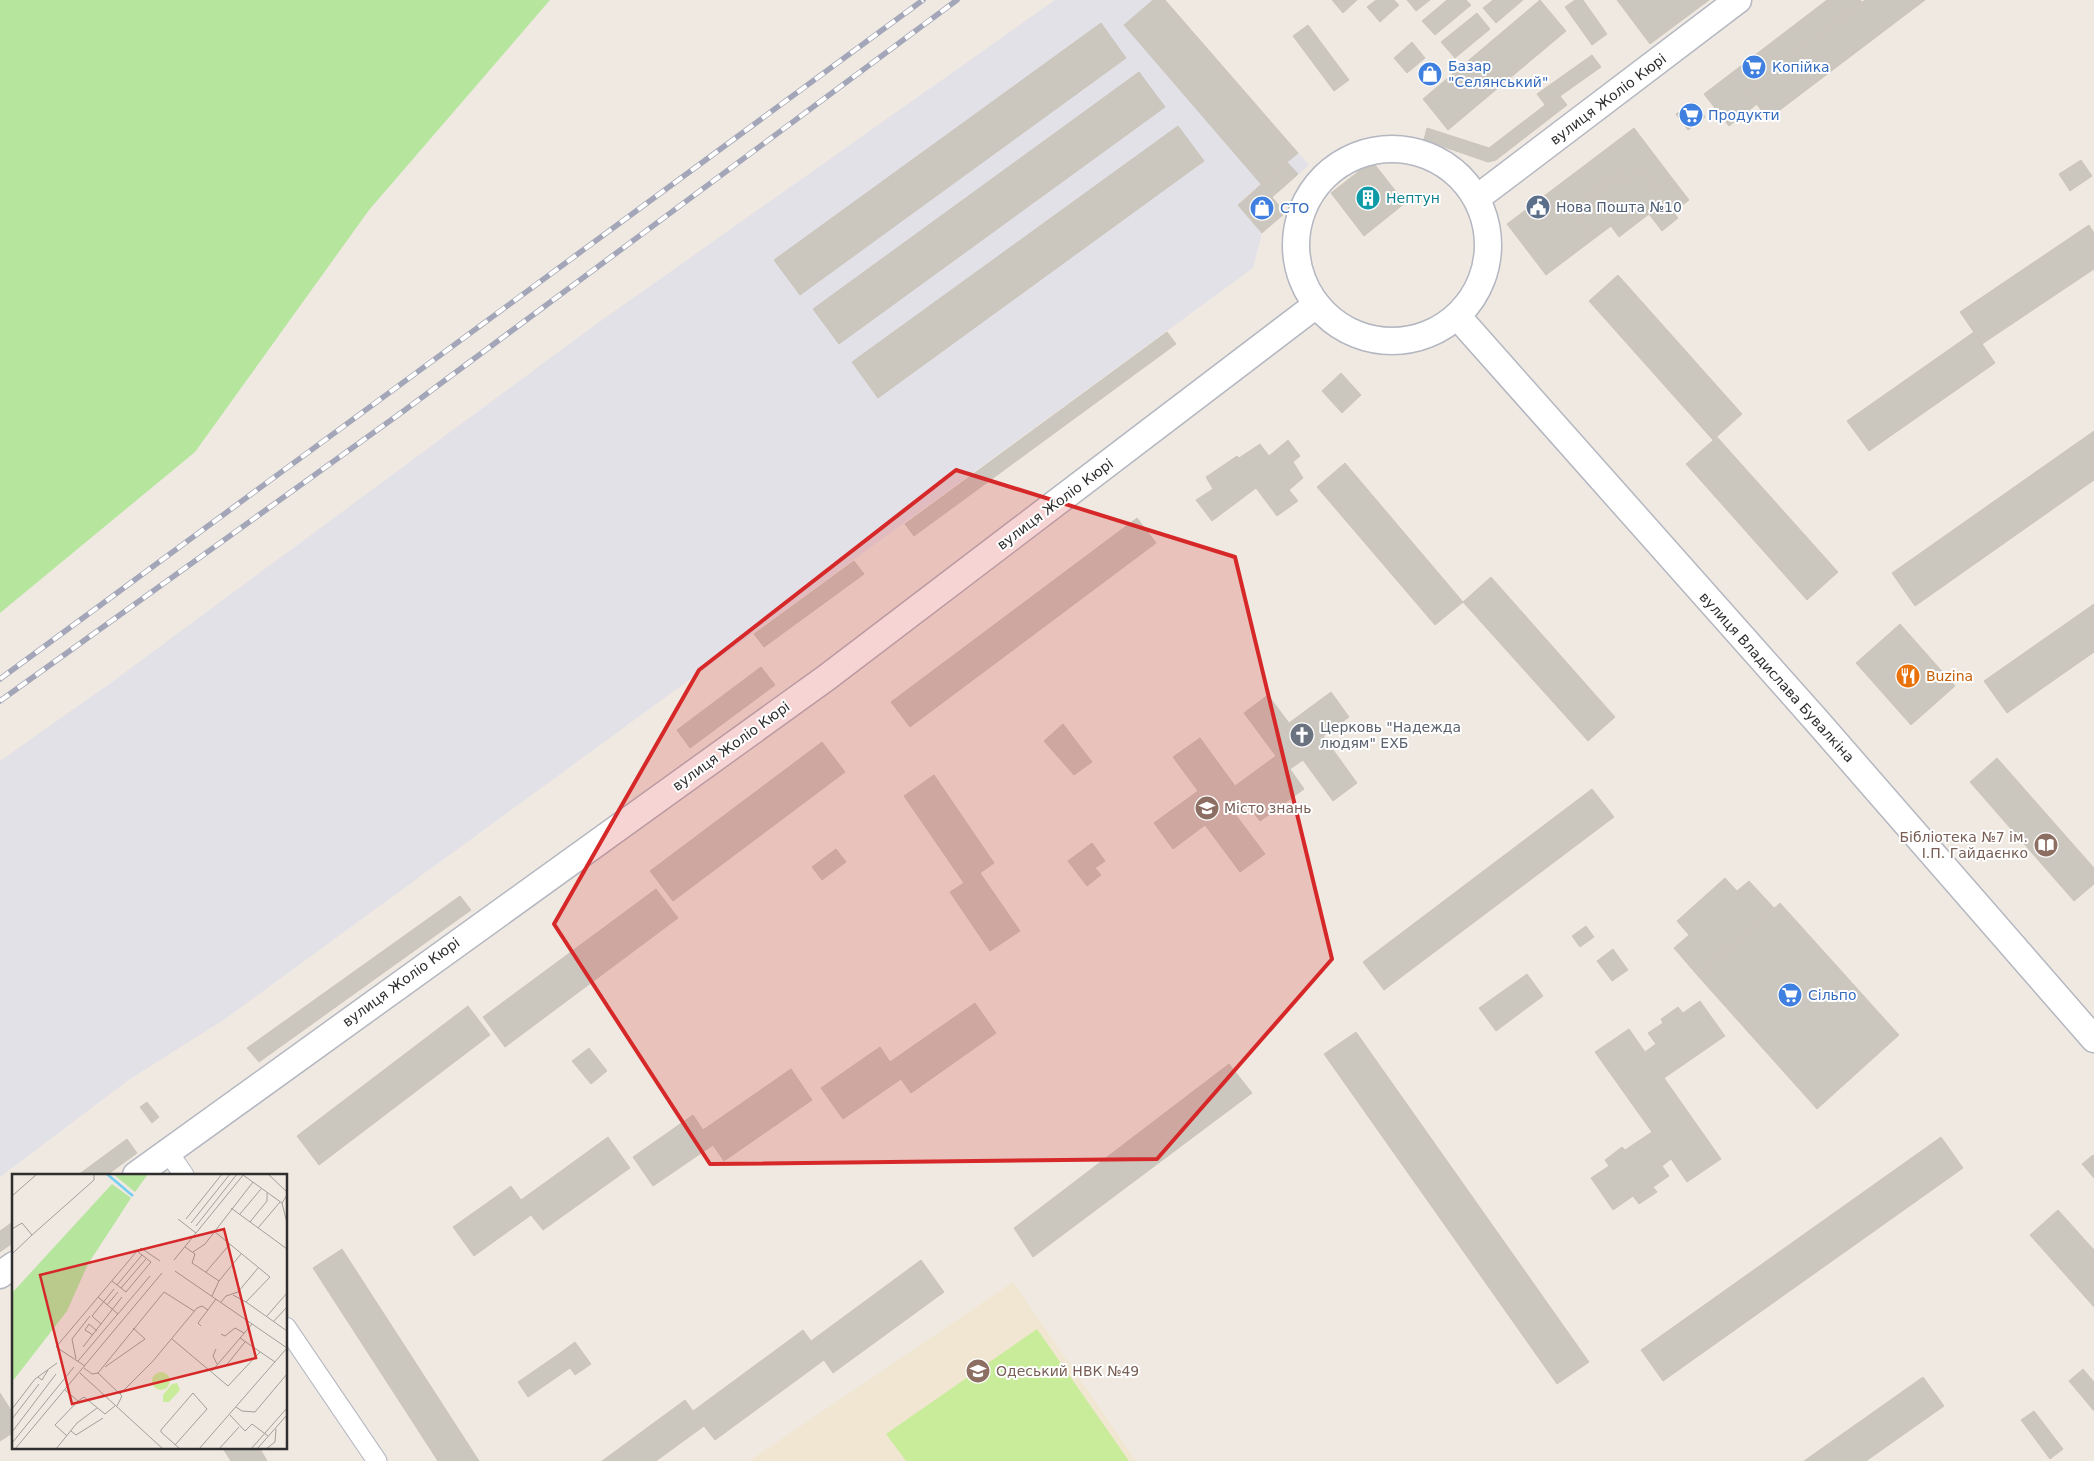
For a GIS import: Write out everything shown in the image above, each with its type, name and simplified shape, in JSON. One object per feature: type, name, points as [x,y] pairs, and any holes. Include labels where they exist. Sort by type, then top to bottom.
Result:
[{"type":"street","name":"вулиця Жоліо Кюрі","points":[[1477,198],[1738,0]]},
{"type":"street","points":[[1399,148],[1430,156],[1456,173],[1477,198],[1488,228],[1488,260],[1478,291],[1458,317],[1431,334],[1400,341],[1368,339],[1339,326],[1316,305],[1300,277],[1295,246],[1300,214],[1315,186],[1324,174],[1331,169],[1367,152],[1399,148]]},
{"type":"street","name":"вулиця Жоліо Кюрі","points":[[137,1174],[826,678],[1316,305]]},
{"type":"street","name":"вулиця Владислава Бувалкіна","points":[[1458,317],[1816,720],[2094,1039]]},
{"type":"street","points":[[168,1152],[183,1174]]},
{"type":"street","points":[[0,1275],[12,1266]]},
{"type":"street","points":[[288,1330],[377,1461]]},
{"type":"highlighted area","points":[[956,470],[1235,557],[1332,959],[1157,1159],[710,1164],[554,924],[699,670]]},
{"type":"shaded area","points":[[1055,0],[1165,0],[1309,165],[1286,185],[1275,172],[1238,204],[1262,233],[1253,268],[225,1019],[130,1079],[0,1177],[0,761],[112,682],[595,325]]},
{"type":"shaded area","name":"Одеський НВК №49","points":[[1013,1282],[1136,1461],[749,1461]]},
{"type":"green space","points":[[0,0],[550,0],[369,210],[195,452],[0,613]]},
{"type":"green space","points":[[1037,1329],[1129,1461],[906,1461],[886,1434]]},
{"type":"building","points":[[1153,0],[1165,0],[1298,153],[1261,184],[1124,25]]},
{"type":"building","points":[[1332,0],[1357,0],[1343,13]]},
{"type":"building","points":[[1376,0],[1394,0],[1399,5],[1380,22],[1367,7]]},
{"type":"building","points":[[1407,0],[1430,0],[1416,11]]},
{"type":"building","points":[[1447,0],[1466,0],[1471,5],[1435,35],[1422,21]]},
{"type":"building","points":[[1493,0],[1523,0],[1496,23],[1483,8]]},
{"type":"building","points":[[1540,0],[1566,31],[1448,130],[1423,99]]},
{"type":"building","points":[[1575,0],[1583,0],[1607,34],[1592,45],[1565,7]]},
{"type":"building","points":[[1617,0],[1709,0],[1650,44]]},
{"type":"building","points":[[1827,0],[1860,0],[1862,2],[1746,90],[1757,104],[1729,126],[1704,94]]},
{"type":"building","points":[[1865,0],[1925,0],[1768,119],[1746,90]]},
{"type":"building","points":[[1477,13],[1490,29],[1455,58],[1441,42]]},
{"type":"building","points":[[1101,23],[1126,58],[800,295],[774,260]]},
{"type":"building","points":[[1308,25],[1349,80],[1334,91],[1293,36]]},
{"type":"building","points":[[1412,42],[1425,58],[1407,73],[1394,58]]},
{"type":"building","points":[[1592,55],[1601,67],[1546,106],[1537,94]]},
{"type":"building","points":[[1139,72],[1165,107],[839,344],[813,309]]},
{"type":"building","points":[[1560,96],[1567,105],[1496,160],[1488,162],[1424,140],[1427,128],[1489,148],[1545,105]]},
{"type":"building","points":[[1693,102],[1705,117],[1688,130],[1676,114]]},
{"type":"building","points":[[1178,126],[1204,161],[878,398],[852,362]]},
{"type":"building","points":[[1634,128],[1672,178],[1657,189],[1642,169],[1627,181],[1620,173],[1588,197],[1595,206],[1579,217],[1595,238],[1546,275],[1507,224]]},
{"type":"building","points":[[2081,160],[2092,176],[2070,191],[2059,174]]},
{"type":"building","name":"Нептун","points":[[1372,161],[1405,203],[1364,236],[1331,193]]},
{"type":"building","points":[[1287,162],[1298,174],[1286,185],[1275,172]]},
{"type":"building","points":[[1642,169],[1657,189],[1672,178],[1689,200],[1673,212],[1678,218],[1662,231],[1649,214],[1619,237],[1611,226],[1595,238],[1579,217],[1595,206],[1588,197],[1620,173],[1627,181]]},
{"type":"building","points":[[1275,172],[1286,185],[1272,197],[1285,213],[1262,233],[1238,205]]},
{"type":"building","points":[[2089,225],[2094,233],[2094,269],[1982,344],[1960,312]]},
{"type":"building","points":[[1618,275],[1742,414],[1713,440],[1589,301]]},
{"type":"building","points":[[1167,332],[1176,344],[914,536],[905,524]]},
{"type":"building","points":[[1974,332],[1995,363],[1869,451],[1847,421]]},
{"type":"building","points":[[1341,373],[1361,395],[1342,413],[1322,391]]},
{"type":"building","points":[[2094,431],[2094,480],[1915,606],[1892,573]]},
{"type":"building","points":[[1717,437],[1838,572],[1807,600],[1686,464]]},
{"type":"building","points":[[1288,440],[1300,456],[1293,462],[1303,478],[1289,490],[1298,501],[1277,516],[1256,488],[1212,521],[1196,500],[1213,489],[1206,477],[1237,456],[1239,458],[1260,444],[1269,456]]},
{"type":"building","points":[[1345,463],[1463,602],[1435,625],[1317,487]]},
{"type":"building","points":[[1137,518],[1156,543],[910,727],[891,702]]},
{"type":"building","points":[[854,561],[864,574],[764,647],[754,634]]},
{"type":"building","points":[[1491,577],[1615,717],[1588,741],[1463,602]]},
{"type":"building","points":[[2094,604],[2094,652],[2007,713],[1984,681]]},
{"type":"building","points":[[1900,624],[1955,686],[1911,725],[1856,663]]},
{"type":"building","points":[[761,667],[775,685],[690,748],[677,730]]},
{"type":"building","points":[[1331,692],[1349,717],[1323,736],[1357,783],[1333,801],[1303,760],[1290,769],[1304,789],[1260,821],[1248,805],[1235,814],[1265,854],[1240,872],[1205,825],[1173,849],[1154,823],[1198,791],[1173,757],[1200,738],[1235,786],[1276,756],[1244,713],[1268,695],[1289,723]]},
{"type":"building","points":[[1063,724],[1092,762],[1074,775],[1044,741]]},
{"type":"building","points":[[822,742],[845,772],[673,901],[650,871]]},
{"type":"building","points":[[1997,758],[2094,868],[2094,884],[2074,901],[1970,782]]},
{"type":"building","points":[[934,775],[994,863],[980,873],[1020,931],[990,951],[950,892],[964,883],[904,796]]},
{"type":"building","points":[[1592,789],[1614,817],[1384,990],[1363,962]]},
{"type":"building","points":[[1092,843],[1105,861],[1095,868],[1101,875],[1087,886],[1068,861]]},
{"type":"building","points":[[836,849],[846,862],[822,880],[812,867]]},
{"type":"building","points":[[1725,878],[1737,891],[1749,881],[1774,908],[1698,976],[1674,948],[1689,935],[1677,921]]},
{"type":"building","points":[[656,889],[678,918],[505,1047],[483,1017]]},
{"type":"building","points":[[460,896],[471,910],[259,1062],[247,1048]]},
{"type":"building","name":"Сільпо","points":[[1780,903],[1899,1035],[1817,1109],[1698,976]]},
{"type":"building","points":[[1586,926],[1594,937],[1580,947],[1572,936]]},
{"type":"building","points":[[1613,949],[1628,970],[1612,981],[1597,961]]},
{"type":"building","points":[[1527,974],[1543,996],[1496,1031],[1479,1008]]},
{"type":"building","points":[[1700,1001],[1725,1036],[1664,1078],[1721,1159],[1687,1182],[1671,1159],[1662,1166],[1669,1176],[1653,1187],[1657,1192],[1639,1204],[1633,1196],[1613,1210],[1591,1178],[1609,1166],[1605,1160],[1622,1147],[1625,1150],[1652,1132],[1595,1052],[1629,1029],[1645,1052],[1656,1044],[1648,1033],[1663,1023],[1661,1019],[1678,1007],[1683,1013]]},
{"type":"building","points":[[975,1003],[996,1033],[911,1093],[901,1079],[843,1119],[821,1088],[880,1047],[890,1062]]},
{"type":"building","points":[[468,1006],[490,1035],[319,1165],[297,1136]]},
{"type":"building","points":[[1356,1032],[1589,1362],[1557,1384],[1324,1054]]},
{"type":"building","points":[[589,1048],[607,1071],[591,1084],[572,1061]]},
{"type":"building","points":[[1229,1064],[1252,1093],[1033,1257],[1014,1228]]},
{"type":"building","points":[[791,1069],[812,1100],[724,1161],[713,1145],[653,1186],[633,1157],[693,1115],[703,1130]]},
{"type":"building","points":[[147,1102],[159,1117],[152,1123],[140,1107]]},
{"type":"building","points":[[608,1137],[630,1168],[543,1230],[531,1215],[474,1256],[453,1227],[511,1186],[521,1200]]},
{"type":"building","points":[[1941,1137],[1963,1168],[1663,1381],[1641,1350]]},
{"type":"building","points":[[127,1139],[137,1153],[108,1174],[79,1174]]},
{"type":"building","points":[[2094,1156],[2094,1178],[2082,1164]]},
{"type":"building","points":[[2058,1210],[2094,1250],[2094,1307],[2030,1235]]},
{"type":"building","points":[[12,1222],[12,1243],[0,1252],[0,1231]]},
{"type":"building","points":[[342,1249],[479,1461],[438,1461],[313,1268]]},
{"type":"building","points":[[921,1260],[944,1292],[833,1373],[824,1360],[715,1440],[704,1426],[656,1461],[602,1461],[685,1400],[693,1411],[803,1330],[811,1341]]},
{"type":"building","points":[[575,1342],[591,1364],[575,1375],[560,1353]]},
{"type":"building","points":[[560,1353],[570,1368],[528,1397],[518,1382]]},
{"type":"building","points":[[2083,1369],[2094,1382],[2094,1411],[2069,1381]]},
{"type":"building","points":[[1923,1377],[1944,1406],[1866,1461],[1804,1461]]},
{"type":"building","points":[[0,1393],[12,1412],[12,1433],[0,1441]]},
{"type":"building","points":[[2034,1411],[2063,1449],[2050,1459],[2021,1420]]},
{"type":"building","points":[[223,1448],[260,1448],[267,1461],[231,1461]]},
{"type":"railway","points":[[0,679],[923,0]]},
{"type":"railway","points":[[0,701],[405,410],[957,0]]},
{"type":"place","name":"Копійка","points":[[1754,67]]},
{"type":"place","name":"Базар \"Селянський\"","points":[[1430,74]]},
{"type":"place","name":"Продукти","points":[[1691,115]]},
{"type":"place","name":"Нептун","points":[[1368,198]]},
{"type":"place","name":"Нова Пошта №10","points":[[1538,207]]},
{"type":"place","name":"СТО","points":[[1262,208]]},
{"type":"place","name":"Buzina","points":[[1908,676]]},
{"type":"place","name":"Церковь \"Надежда людям\" ЕХБ","points":[[1302,735]]},
{"type":"place","name":"Місто знань","points":[[1207,808]]},
{"type":"place","name":"Бібліотека №7 ім. І.П. Гайдаєнко","points":[[2046,845]]},
{"type":"place","name":"Сільпо","points":[[1790,995]]},
{"type":"place","name":"Одеський НВК №49","points":[[978,1371]]}]
